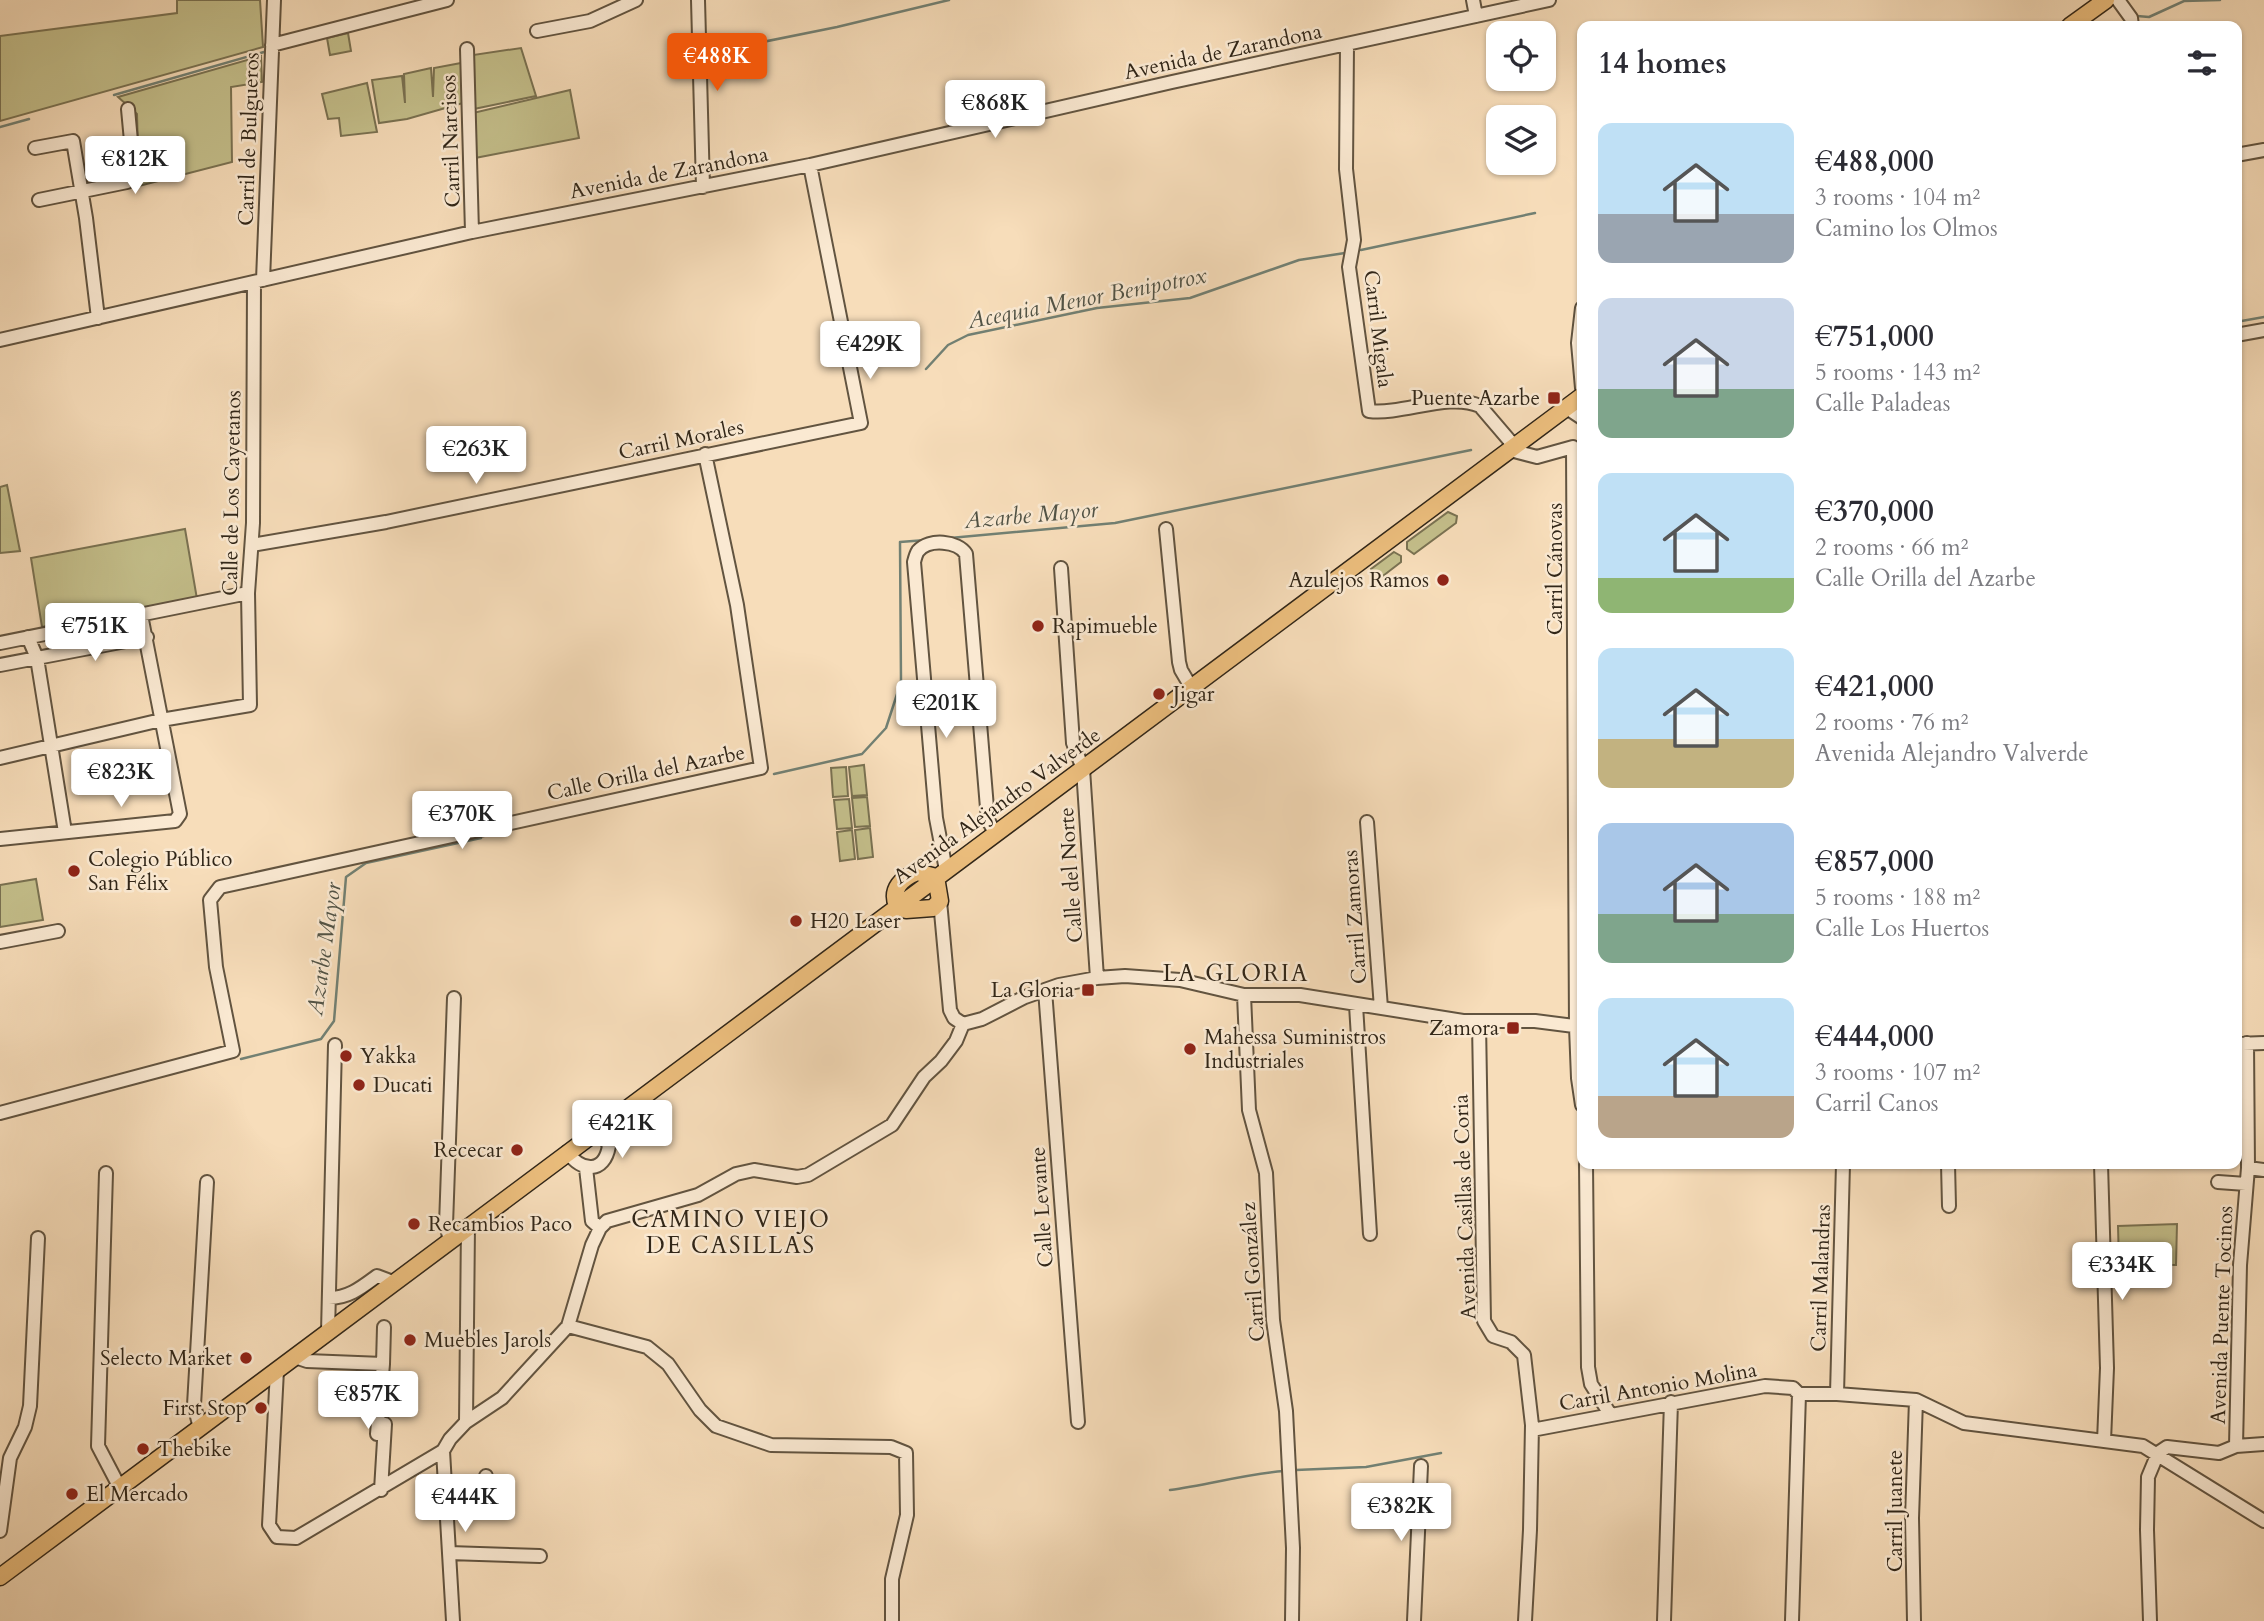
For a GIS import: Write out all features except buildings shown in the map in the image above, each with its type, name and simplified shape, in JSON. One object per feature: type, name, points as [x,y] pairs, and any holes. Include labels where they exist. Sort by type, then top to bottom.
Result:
[{"type":"main road","points":[[2076,21],[2106,0]]},
{"type":"main road","points":[[1567,408],[1577,401]]},
{"type":"main road","name":"Avenida Alejandro Valverde","points":[[0,1577],[1567,408]]},
{"type":"main road","points":[[897,906],[923,911],[933,908],[940,901],[941,873]]},
{"type":"street","name":"Carril de Bulgueros","points":[[259,281],[274,0]]},
{"type":"street","points":[[272,45],[447,0]]},
{"type":"street","points":[[537,31],[590,21],[636,0]]},
{"type":"street","points":[[698,0],[703,187]]},
{"type":"street","points":[[1473,0],[1476,16]]},
{"type":"street","name":"Avenida de Zarandona","points":[[0,340],[472,232],[810,165],[1172,82],[1549,0]]},
{"type":"street","points":[[2074,21],[2091,0]]},
{"type":"street","points":[[2118,0],[2131,21]]},
{"type":"street","name":"Carril Migala","points":[[1347,45],[1346,169],[1354,240],[1349,267],[1369,411],[1380,412],[1441,403],[1472,403],[1480,406],[1512,448]]},
{"type":"street","name":"Carril Narcisos","points":[[467,49],[472,232]]},
{"type":"street","points":[[38,200],[127,182],[134,173],[128,109]]},
{"type":"street","points":[[35,148],[73,141],[98,318]]},
{"type":"street","points":[[2242,154],[2264,150]]},
{"type":"street","name":"Carril Morales","points":[[252,545],[386,522],[861,423],[810,165]]},
{"type":"street","name":"Calle de Los Cayetanos","points":[[161,720],[250,705],[248,593],[252,545],[259,281]]},
{"type":"street","points":[[2242,334],[2264,330]]},
{"type":"street","points":[[1567,408],[1577,415]]},
{"type":"street","name":"Carril Cánovas","points":[[1512,448],[1537,457],[1573,447],[1577,834]]},
{"type":"street","name":"Calle Orilla del Azarbe","points":[[0,1112],[233,1051],[216,967],[210,900],[220,887],[761,768],[737,605],[705,454]]},
{"type":"street","points":[[1167,529],[1179,662],[1191,687]]},
{"type":"street","points":[[941,873],[914,562],[918,551],[930,544],[954,543],[962,547],[966,554],[988,820],[995,833]]},
{"type":"street","name":"Calle del Norte","points":[[1060,568],[1073,743],[1083,769],[1097,978]]},
{"type":"street","points":[[0,643],[248,593]]},
{"type":"street","points":[[0,839],[175,821],[180,814],[141,615]]},
{"type":"street","points":[[28,637],[37,657],[65,832]]},
{"type":"street","points":[[0,665],[147,637]]},
{"type":"street","points":[[0,758],[161,720]]},
{"type":"street","name":"Carril Zamoras","points":[[1367,822],[1381,1008]]},
{"type":"street","points":[[940,901],[950,1010],[954,1018],[963,1024],[982,1020],[1025,997],[1045,990],[1097,978],[1156,976],[1244,995],[1300,995],[1479,1023],[1535,1021],[1577,1027]]},
{"type":"street","points":[[923,911],[942,922]]},
{"type":"street","points":[[0,942],[58,930]]},
{"type":"street","name":"Calle Levante","points":[[1045,990],[1078,1422]]},
{"type":"street","name":"Carril González","points":[[1244,995],[1249,1110],[1266,1173],[1273,1320],[1286,1411],[1293,1548],[1292,1621]]},
{"type":"street","points":[[450,1240],[446,1226],[454,998]]},
{"type":"street","points":[[1356,1005],[1370,1234]]},
{"type":"street","name":"Avenida Casillas de Coria","points":[[1479,1023],[1484,1321],[1493,1336],[1511,1342],[1524,1355],[1532,1430],[1525,1621]]},
{"type":"street","points":[[277,1370],[269,1525],[277,1537],[296,1538],[443,1451],[466,1422],[502,1398],[568,1326],[592,1245],[600,1228],[607,1221],[698,1195],[737,1174],[754,1170],[797,1177],[808,1175],[892,1125],[924,1077],[956,1041],[963,1024]]},
{"type":"street","points":[[2242,1044],[2264,1043]]},
{"type":"street","name":"Avenida Puente Tocinos","points":[[2236,1446],[2241,1265],[2248,1168],[2242,1111],[2242,1044]]},
{"type":"street","points":[[328,1332],[335,1045]]},
{"type":"street","points":[[567,1152],[574,1162],[586,1167],[600,1163],[608,1151],[608,1142],[600,1128]]},
{"type":"street","points":[[586,1167],[592,1221],[600,1228]]},
{"type":"street","points":[[2248,1168],[2264,1170]]},
{"type":"street","points":[[1586,1169],[1588,1367],[1591,1384],[1610,1414]]},
{"type":"street","name":"Carril Malandras","points":[[1838,1394],[1843,1169]]},
{"type":"street","points":[[1948,1169],[1949,1206]]},
{"type":"street","points":[[2101,1169],[2107,1368],[2104,1441]]},
{"type":"street","points":[[106,1173],[98,1446],[121,1488]]},
{"type":"street","points":[[200,1428],[194,1405],[207,1182]]},
{"type":"street","name":"Avenida Puente Tocinos","points":[[2218,1182],[2246,1185]]},
{"type":"street","points":[[466,1422],[468,1226]]},
{"type":"street","points":[[0,1531],[10,1458],[25,1427],[30,1406],[38,1238]]},
{"type":"street","points":[[329,1298],[352,1294],[377,1276],[393,1282]]},
{"type":"street","points":[[568,1326],[646,1347],[668,1364],[700,1410],[716,1426],[771,1445],[891,1447],[906,1453],[908,1515],[892,1579],[892,1621]]},
{"type":"street","points":[[381,1490],[384,1327]]},
{"type":"street","points":[[295,1357],[307,1361],[385,1370]]},
{"type":"street","points":[[377,1434],[385,1370]]},
{"type":"street","name":"Carril Antonio Molina","points":[[1532,1430],[1765,1385],[1793,1388],[1799,1394],[1916,1400],[1964,1423],[2143,1446],[2158,1453]]},
{"type":"street","points":[[1791,1621],[1799,1394]]},
{"type":"street","name":"Carril Juanete","points":[[1914,1621],[1912,1518],[1916,1400]]},
{"type":"street","points":[[1664,1621],[1671,1402]]},
{"type":"street","points":[[2150,1621],[2148,1477],[2158,1453],[2167,1447],[2219,1453],[2236,1446],[2264,1444]]},
{"type":"street","points":[[443,1451],[453,1621]]},
{"type":"street","points":[[2158,1453],[2264,1521]]},
{"type":"street","points":[[1414,1621],[1420,1466]]},
{"type":"street","points":[[447,1497],[487,1496],[486,1476]]},
{"type":"street","points":[[449,1553],[540,1556]]},
{"type":"shaded area","points":[[177,0],[260,0],[263,47],[0,121],[0,36],[177,13]]},
{"type":"shaded area","points":[[348,33],[351,51],[330,55],[327,38]]},
{"type":"shaded area","points":[[521,48],[536,96],[474,109],[473,55]]},
{"type":"shaded area","points":[[261,56],[262,82],[231,87],[232,162],[139,186],[137,114],[118,97]]},
{"type":"shaded area","points":[[461,63],[463,103],[407,119],[379,123],[372,80],[402,76],[405,103],[404,74],[431,68],[433,97],[434,68]]},
{"type":"shaded area","points":[[367,83],[377,132],[341,136],[339,118],[328,119],[322,94]]},
{"type":"shaded area","points":[[570,90],[579,138],[475,158],[473,113]]},
{"type":"shaded area","points":[[7,485],[20,551],[0,553],[0,487]]},
{"type":"shaded area","points":[[1448,512],[1457,516],[1456,523],[1414,554],[1407,549],[1407,542]]},
{"type":"shaded area","points":[[185,529],[197,599],[42,627],[31,558]]},
{"type":"shaded area","points":[[1394,552],[1401,556],[1401,562],[1379,579],[1371,577],[1371,569]]},
{"type":"shaded area","points":[[864,765],[867,795],[852,796],[849,767]]},
{"type":"shaded area","points":[[846,767],[848,796],[833,797],[831,768]]},
{"type":"shaded area","points":[[867,797],[870,826],[855,827],[852,798]]},
{"type":"shaded area","points":[[849,799],[852,828],[837,829],[834,800]]},
{"type":"shaded area","points":[[870,828],[873,857],[858,859],[855,830]]},
{"type":"shaded area","points":[[852,830],[855,859],[840,861],[837,832]]},
{"type":"shaded area","points":[[36,879],[43,920],[0,927],[0,885]]},
{"type":"shaded area","points":[[2177,1224],[2176,1265],[2119,1264],[2118,1226]]},
{"type":"waterway","points":[[713,52],[837,27],[949,0]]},
{"type":"waterway","points":[[2137,16],[2149,17],[2184,1],[2220,0]]},
{"type":"waterway","points":[[114,95],[264,52]]},
{"type":"waterway","points":[[0,127],[29,119]]},
{"type":"waterway","name":"Acequia Menor Benipotrox","points":[[1361,250],[1535,213]]},
{"type":"waterway","name":"Acequia Menor Benipotrox","points":[[926,369],[948,345],[968,335],[1097,308],[1190,298],[1299,260],[1345,253]]},
{"type":"waterway","name":"Azarbe Mayor","points":[[2242,321],[2264,317]]},
{"type":"waterway","name":"Azarbe Mayor","points":[[950,538],[1115,523],[1471,450]]},
{"type":"waterway","name":"Azarbe Mayor","points":[[774,774],[862,754],[886,728],[901,682],[900,542],[926,540]]},
{"type":"waterway","name":"Azarbe Mayor","points":[[241,1059],[321,1039],[334,1021],[346,877],[366,863],[481,838]]},
{"type":"waterway","points":[[1296,1470],[1366,1467],[1441,1453]]},
{"type":"waterway","points":[[1170,1490],[1284,1471]]},
{"type":"place","name":"Puente Azarbe","points":[[1554,398]]},
{"type":"place","name":"Azulejos Ramos","points":[[1443,580]]},
{"type":"place","name":"Rapimueble","points":[[1038,626]]},
{"type":"place","name":"Jigar","points":[[1159,694]]},
{"type":"place","name":"Colegio Público San Félix","points":[[74,871]]},
{"type":"place","name":"H20 Laser","points":[[796,921]]},
{"type":"place","name":"La Gloria","points":[[1088,990]]},
{"type":"place","name":"Zamora","points":[[1513,1028]]},
{"type":"place","name":"Mahessa Suministros Industriales","points":[[1190,1049]]},
{"type":"place","name":"Yakka","points":[[346,1056]]},
{"type":"place","name":"Ducati","points":[[359,1085]]},
{"type":"place","name":"Rececar","points":[[517,1150]]},
{"type":"place","name":"Recambios Paco","points":[[414,1224]]},
{"type":"place","name":"Muebles Jarols","points":[[410,1340]]},
{"type":"place","name":"Selecto Market","points":[[246,1358]]},
{"type":"place","name":"First Stop","points":[[261,1408]]},
{"type":"place","name":"Thebike","points":[[143,1449]]},
{"type":"place","name":"El Mercado","points":[[72,1494]]},
{"type":"district","name":"LA GLORIA","points":[[1236,973]]},
{"type":"district","name":"CAMINO VIEJO DE CASILLAS","points":[[731,1232]]}]
